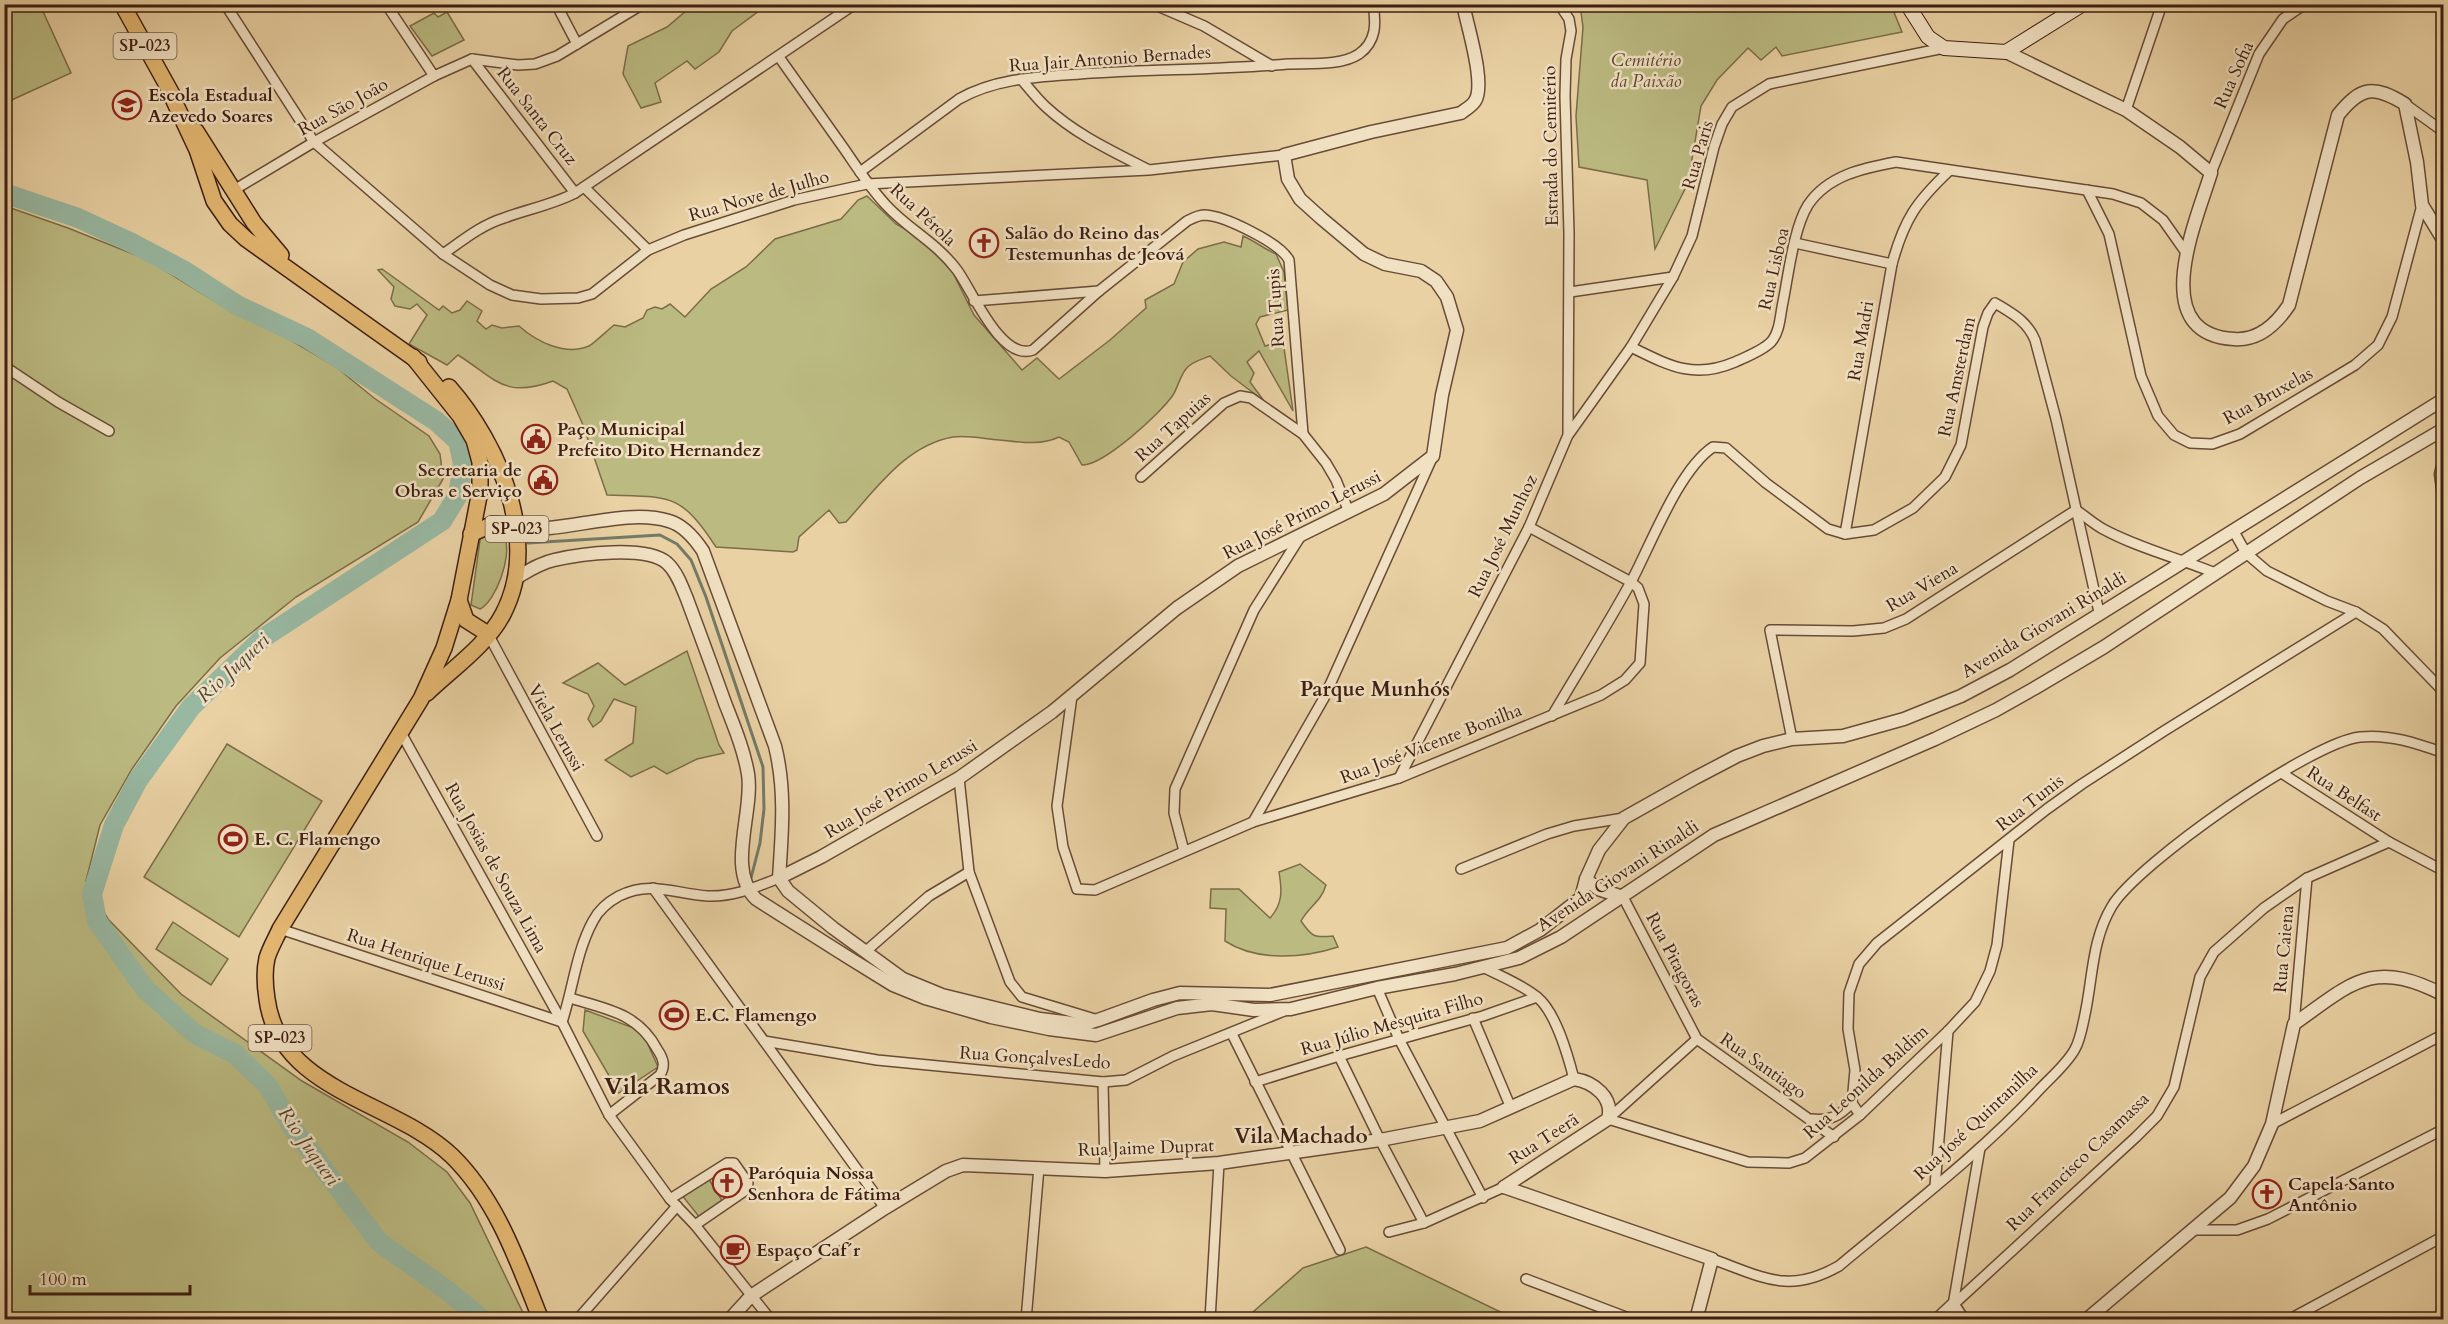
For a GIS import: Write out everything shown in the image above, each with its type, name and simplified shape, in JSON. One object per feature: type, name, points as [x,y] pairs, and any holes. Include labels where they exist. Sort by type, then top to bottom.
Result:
[{"type":"main road","name":"SP-023","points":[[122,4],[168,88],[197,150],[214,201],[230,224],[246,239],[445,381],[465,404],[481,430],[502,476],[517,526],[519,552],[516,578],[503,615],[488,634],[421,699]]},
{"type":"main road","points":[[1907,4],[1928,38],[1944,48],[2006,51],[2084,4]]},
{"type":"main road","name":"SP-023","points":[[168,88],[267,240],[309,282]]},
{"type":"main road","points":[[197,150],[222,182],[234,190]]},
{"type":"main road","name":"SP-023","points":[[413,357],[460,416],[474,440],[480,462],[480,491],[459,600],[450,633],[421,699],[280,929],[267,959],[265,983],[268,1006],[274,1027],[287,1048],[310,1071],[350,1096],[423,1134],[450,1154],[468,1174],[488,1202],[509,1241],[538,1313],[546,1320]]},
{"type":"main road","name":"SP-023","points":[[471,534],[493,524],[517,526]]},
{"type":"main road","points":[[459,600],[466,620],[488,634]]},
{"type":"street","name":"Rua Nove de Julho","points":[[225,4],[314,142],[443,254],[490,285],[512,295],[550,299],[578,298],[592,294],[648,250],[684,234],[794,200],[867,184],[1149,170],[1284,155]]},
{"type":"street","points":[[386,4],[434,75]]},
{"type":"street","points":[[556,4],[577,44]]},
{"type":"street","points":[[472,59],[518,65],[535,64],[556,56],[577,44],[628,9],[644,4]]},
{"type":"street","points":[[443,254],[492,223],[553,204],[575,193],[855,4]]},
{"type":"street","points":[[1153,4],[1204,26],[1272,66]]},
{"type":"street","name":"Rua Jair Antonio Bernades","points":[[860,172],[959,99],[973,91],[1021,79],[1345,60],[1360,53],[1370,43],[1375,32],[1373,4]]},
{"type":"street","points":[[1253,822],[1324,698],[1366,602],[1395,545],[1433,456],[1442,395],[1457,330],[1447,297],[1436,281],[1421,271],[1385,264],[1364,254],[1300,199],[1288,179],[1284,155],[1371,132],[1461,112],[1470,106],[1477,99],[1479,84],[1463,4]]},
{"type":"street","name":"Estrada do Cemitério","points":[[1559,4],[1569,19],[1571,31],[1566,59],[1565,96],[1570,292]]},
{"type":"street","points":[[2126,110],[2162,4]]},
{"type":"street","name":"Rua Sofia","points":[[2211,172],[2259,54],[2283,19],[2305,4]]},
{"type":"street","name":"Rua Paris","points":[[1568,435],[1631,347],[1674,277],[1692,236],[1722,123],[1732,107],[1769,84],[1944,48]]},
{"type":"street","points":[[2006,51],[2126,110],[2180,147],[2211,172],[2187,254],[2184,272],[2184,301],[2189,318],[2199,330],[2222,339],[2239,340],[2263,333],[2280,319],[2289,304],[2338,115],[2352,97],[2369,90],[2389,94],[2444,132]]},
{"type":"street","name":"Rua Pérola","points":[[779,57],[867,184],[887,207],[941,252],[958,271],[974,301],[1012,347],[1025,353],[1033,350],[1099,291]]},
{"type":"street","name":"Rua São João","points":[[234,190],[434,75],[472,59]]},
{"type":"street","name":"Rua Santa Cruz","points":[[472,59],[575,193]]},
{"type":"street","points":[[1021,79],[1044,106],[1065,123],[1096,143],[1149,170]]},
{"type":"street","points":[[2405,104],[2417,162],[2422,205],[2444,241]]},
{"type":"street","name":"Rua Lisboa","points":[[1631,347],[1674,368],[1695,372],[1725,367],[1750,356],[1771,342],[1778,329],[1795,243],[1808,207],[1821,191],[1839,178],[1862,169],[1896,162],[2113,194],[2141,202],[2163,220],[2187,254]]},
{"type":"street","name":"Rua Madri","points":[[1845,534],[1892,264],[1900,234],[1920,200],[1949,171]]},
{"type":"street","name":"Rua Santa Cruz","points":[[584,187],[648,250]]},
{"type":"street","name":"Rua Bruxelas","points":[[2087,190],[2109,234],[2141,376],[2158,416],[2174,435],[2190,443],[2212,444],[2240,434],[2355,365],[2378,345],[2392,317],[2422,205]]},
{"type":"street","name":"Rua Tupis","points":[[1099,291],[1187,221],[1197,216],[1208,215],[1229,222],[1277,246],[1285,252],[1289,260],[1303,434]]},
{"type":"street","points":[[1795,243],[1892,264]]},
{"type":"street","points":[[1570,292],[1674,277]]},
{"type":"street","points":[[974,301],[1099,291]]},
{"type":"street","name":"Rua José Munhoz","points":[[1399,778],[1529,527],[1568,435],[1570,292]]},
{"type":"street","name":"Rua Amsterdam","points":[[1845,534],[1874,530],[1898,518],[1913,508],[1945,477],[1961,445],[1983,327],[1995,303],[2022,320],[2032,334],[2056,419],[2100,612]]},
{"type":"street","points":[[4,366],[58,402],[109,431]]},
{"type":"street","name":"Rua Tapuias","points":[[1141,477],[1232,398],[1240,396],[1251,398],[1303,434],[1326,463],[1350,512]]},
{"type":"street","name":"Avenida Giovani Rinaldi","points":[[779,878],[788,891],[903,979],[942,995],[1040,1019],[1085,1024],[1180,993],[1243,996],[1276,994],[1507,948],[1540,930],[1581,898],[1586,879],[1599,850],[1624,818],[1737,756],[1792,739],[1844,736],[1870,730],[1961,696],[2010,670],[2444,399]]},
{"type":"street","name":"Avenida Giovani Rinaldi","points":[[748,890],[756,898],[846,956],[893,984],[925,998],[991,1017],[1096,1035],[1177,1008],[1212,1004],[1254,1010],[1286,1009],[1519,958],[1561,937],[1714,835],[1913,749],[1996,710],[2104,647],[2360,478],[2442,432]]},
{"type":"street","points":[[1552,716],[1631,582],[1684,479],[1704,453],[1713,447],[1726,448],[1808,516],[1828,529],[1845,534]]},
{"type":"street","name":"Rua José Primo Lerussi","points":[[562,1022],[583,942],[594,919],[609,901],[630,891],[654,888],[709,896],[748,890],[779,878],[831,852],[959,778],[1072,696],[1178,608],[1238,566],[1384,494],[1433,456]]},
{"type":"street","points":[[2444,462],[2441,474],[2444,496]]},
{"type":"street","points":[[2076,510],[2102,528],[2133,543],[2215,573]]},
{"type":"street","name":"Rua Viena","points":[[1792,739],[1770,630],[1853,631],[1884,628],[1906,620],[2076,510]]},
{"type":"street","points":[[517,526],[547,528],[651,517],[670,521],[697,542],[703,551],[771,735],[781,771],[783,822],[779,878]]},
{"type":"street","points":[[1529,527],[1631,582]]},
{"type":"street","points":[[2233,530],[2246,553],[2267,571],[2327,601],[2355,612],[2383,629],[2444,692]]},
{"type":"street","points":[[1184,851],[1174,813],[1175,789],[1254,610],[1302,534]]},
{"type":"street","points":[[516,578],[553,560],[634,551],[654,556],[667,563],[678,579],[736,732],[748,774],[749,795],[741,870],[748,890]]},
{"type":"street","name":"Rua José Vicente Bonilha","points":[[1072,696],[1057,806],[1063,847],[1077,890],[1095,890],[1253,822],[1399,778],[1613,690],[1640,663],[1644,604],[1638,588],[1631,582]]},
{"type":"street","name":"Rua Tunis","points":[[1852,1103],[1855,1070],[1848,1029],[1849,993],[1859,964],[1877,942],[2047,809],[2091,778],[2355,612]]},
{"type":"street","name":"Viela Lerussi","points":[[488,634],[597,836]]},
{"type":"street","name":"Rua Josias de Souza Lima","points":[[400,731],[562,1022],[609,1115],[669,1199],[695,1225],[771,1320]]},
{"type":"street","name":"Rua José Quintanilha","points":[[1504,1187],[1764,1278],[1791,1283],[1812,1280],[1839,1266],[1980,1148],[2026,1105],[2075,1049],[2089,998],[2097,936],[2112,906],[2125,888],[2173,847],[2220,813],[2328,747],[2359,737],[2404,739],[2444,753]]},
{"type":"street","name":"Rua Belfast","points":[[2283,774],[2389,842]]},
{"type":"street","points":[[959,778],[969,872],[1015,991],[1022,997],[1040,1004],[1098,1020],[1104,1033]]},
{"type":"street","points":[[1461,869],[1547,834],[1574,826],[1624,818]]},
{"type":"street","name":"Rua Leonilda Baldim","points":[[1608,1119],[1748,1162],[1789,1163],[1805,1158],[1860,1115],[1975,1002],[1990,971],[1997,945],[2009,840]]},
{"type":"street","points":[[2389,842],[2444,872]]},
{"type":"street","name":"Rua Francisco Casamassa","points":[[1937,1320],[2157,1116],[2174,1087],[2200,977],[2214,952],[2264,908],[2307,878],[2389,842]]},
{"type":"street","points":[[865,952],[929,896],[969,872]]},
{"type":"street","name":"Rua Caiena","points":[[2294,1024],[2307,878]]},
{"type":"street","points":[[1586,879],[1598,889],[1623,897]]},
{"type":"street","points":[[654,888],[885,1208]]},
{"type":"street","name":"Rua Pitagoras","points":[[1623,897],[1697,1039]]},
{"type":"street","name":"Rua Henrique Lerussi","points":[[280,929],[562,1022]]},
{"type":"street","points":[[1483,967],[1537,997],[1553,1020],[1574,1079],[1591,1084],[1607,1100],[1610,1110],[1608,1119]]},
{"type":"street","points":[[2089,1319],[2230,1198],[2254,1166],[2272,1124],[2294,1024],[2354,982],[2372,977],[2389,976],[2423,984],[2444,995]]},
{"type":"street","points":[[1377,988],[1399,1038],[1483,1198]]},
{"type":"street","points":[[1305,989],[1312,997],[1305,1005]]},
{"type":"street","points":[[1276,994],[1271,1005],[1286,1009]]},
{"type":"street","name":"Rua Júlio Mesquita Filho","points":[[1255,1082],[1537,997]]},
{"type":"street","points":[[570,998],[634,1021],[645,1029],[663,1060],[660,1075],[609,1115]]},
{"type":"street","name":"Rua GonçalvesLedo","points":[[764,1041],[878,1060],[1103,1082],[1126,1080],[1173,1056],[1232,1034],[1286,1009]]},
{"type":"street","points":[[1473,1018],[1511,1108]]},
{"type":"street","points":[[1935,1186],[1948,1031]]},
{"type":"street","points":[[1232,1034],[1340,1250]]},
{"type":"street","points":[[2272,1124],[2444,1034]]},
{"type":"street","name":"Rua Santiago","points":[[1697,1039],[1810,1119]]},
{"type":"street","name":"Rua Teerã","points":[[1389,1232],[1425,1224],[1504,1187],[1608,1119],[1697,1039]]},
{"type":"street","points":[[1339,1056],[1425,1224]]},
{"type":"street","name":"Rua Jaime Duprat","points":[[729,1320],[751,1296],[885,1208],[946,1171],[963,1165],[1105,1171],[1219,1163],[1380,1140],[1480,1121],[1574,1079]]},
{"type":"street","points":[[1103,1082],[1105,1171]]},
{"type":"street","points":[[1810,1119],[1825,1120],[1838,1117],[1852,1103],[1860,1115]]},
{"type":"street","points":[[1810,1119],[1834,1137]]},
{"type":"street","points":[[2190,1230],[2237,1230],[2268,1220],[2444,1128]]},
{"type":"street","points":[[1963,1320],[1953,1305],[1980,1148]]},
{"type":"street","points":[[669,1199],[728,1163],[734,1163],[748,1183],[746,1190],[695,1225]]},
{"type":"street","points":[[1210,1320],[1219,1163]]},
{"type":"street","points":[[1026,1320],[1040,1167]]},
{"type":"street","points":[[577,1320],[677,1206]]},
{"type":"street","points":[[2288,1320],[2444,1236]]},
{"type":"street","points":[[1696,1320],[1712,1260]]},
{"type":"street","points":[[1526,1279],[1634,1320]]},
{"type":"green space","points":[[4,5],[40,5],[71,73],[5,103]]},
{"type":"green space","points":[[693,5],[767,5],[732,31],[719,52],[695,69],[687,61],[655,83],[661,102],[641,108],[623,74],[628,46],[667,27]]},
{"type":"green space","name":"Cemitério da Paixão","points":[[1580,5],[1891,5],[1902,32],[1782,56],[1776,47],[1761,60],[1748,48],[1717,80],[1701,106],[1688,183],[1655,249],[1647,180],[1579,167],[1576,116],[1583,27]]},
{"type":"green space","points":[[447,12],[464,40],[432,56],[410,26],[434,13],[438,17]]},
{"type":"green space","points":[[867,196],[896,224],[924,240],[953,273],[974,315],[1022,370],[1037,358],[1059,379],[1110,340],[1146,308],[1145,300],[1174,284],[1183,262],[1198,249],[1224,242],[1241,247],[1243,236],[1247,238],[1276,254],[1284,272],[1288,310],[1260,317],[1256,324],[1265,346],[1283,341],[1293,411],[1259,351],[1247,362],[1254,373],[1250,382],[1264,401],[1231,376],[1210,356],[1188,367],[1173,395],[1157,414],[1117,448],[1091,463],[1082,465],[1069,442],[1059,437],[1044,442],[1029,443],[953,437],[921,449],[906,459],[893,470],[846,522],[839,523],[829,510],[799,537],[797,550],[793,552],[716,547],[693,516],[672,501],[646,496],[607,495],[583,425],[567,389],[553,381],[523,388],[511,387],[492,379],[458,355],[447,365],[409,344],[427,315],[417,304],[410,309],[395,306],[391,299],[394,287],[378,270],[382,269],[439,310],[443,306],[452,313],[460,310],[467,301],[482,311],[477,321],[486,329],[492,325],[502,328],[519,326],[552,346],[580,349],[591,345],[614,325],[625,327],[643,318],[647,310],[655,307],[662,309],[670,304],[685,317],[711,289],[746,267],[775,239],[841,219],[858,200]]},
{"type":"green space","points":[[5,206],[148,260],[232,312],[284,336],[336,367],[374,398],[429,436],[440,454],[443,479],[418,522],[296,597],[220,658],[176,706],[132,769],[100,825],[86,881],[108,919],[181,994],[302,1081],[408,1142],[447,1172],[470,1203],[526,1319],[5,1320]]},
{"type":"green space","points":[[499,531],[505,538],[507,547],[504,567],[492,597],[480,609],[471,605],[481,533]]},
{"type":"green space","points":[[687,651],[719,745],[724,753],[697,759],[667,774],[654,766],[631,777],[605,760],[633,743],[636,707],[614,699],[601,721],[593,727],[588,719],[594,706],[588,694],[563,683],[598,663],[625,685]]},
{"type":"green space","name":"E. C. Flamengo","points":[[227,744],[322,801],[239,937],[144,877]]},
{"type":"green space","points":[[1300,864],[1326,885],[1321,896],[1301,921],[1314,935],[1333,936],[1338,947],[1310,954],[1281,956],[1251,952],[1225,941],[1226,909],[1210,908],[1211,889],[1239,889],[1270,918],[1277,907],[1280,896],[1279,872]]},
{"type":"green space","points":[[173,922],[228,959],[211,985],[156,949]]},
{"type":"green space","points":[[585,1010],[642,1031],[658,1067],[619,1093],[583,1031]]},
{"type":"green space","points":[[708,1178],[723,1202],[700,1218],[681,1194]]},
{"type":"green space","points":[[1366,1247],[1515,1319],[1245,1319],[1303,1268]]},
{"type":"waterway","name":"Rio Juqueri","points":[[4,193],[78,218],[183,270],[237,305],[307,338],[436,421],[458,441],[463,464],[458,495],[442,521],[263,638],[191,707],[138,780],[114,825],[92,894],[97,921],[145,989],[195,1034],[235,1054],[268,1086],[292,1127],[379,1242],[448,1291],[483,1320]]},
{"type":"waterway","points":[[528,543],[660,535],[677,544],[691,560],[706,597],[763,767],[764,809],[760,843],[751,878]]},
{"type":"place","name":"Escola Estadual Azevedo Soares","points":[[127,105]]},
{"type":"place","name":"Salão do Reino das Testemunhas de Jeová","points":[[984,243]]},
{"type":"place","name":"Paço Municipal Prefeito Dito Hernandez","points":[[536,439]]},
{"type":"place","name":"Secretaria de Obras e Serviço","points":[[543,480]]},
{"type":"place","name":"E. C. Flamengo","points":[[233,839]]},
{"type":"place","name":"E.C. Flamengo","points":[[674,1015]]},
{"type":"place","name":"Paróquia Nossa Senhora de Fátima","points":[[727,1183]]},
{"type":"place","name":"Capela Santo Antônio","points":[[2267,1194]]},
{"type":"place","name":"Espaço Caf´r","points":[[735,1250]]},
{"type":"district","name":"Parque Munhós","points":[[1375,689]]},
{"type":"district","name":"Vila Ramos","points":[[667,1086]]},
{"type":"district","name":"Vila Machado","points":[[1301,1136]]}]
